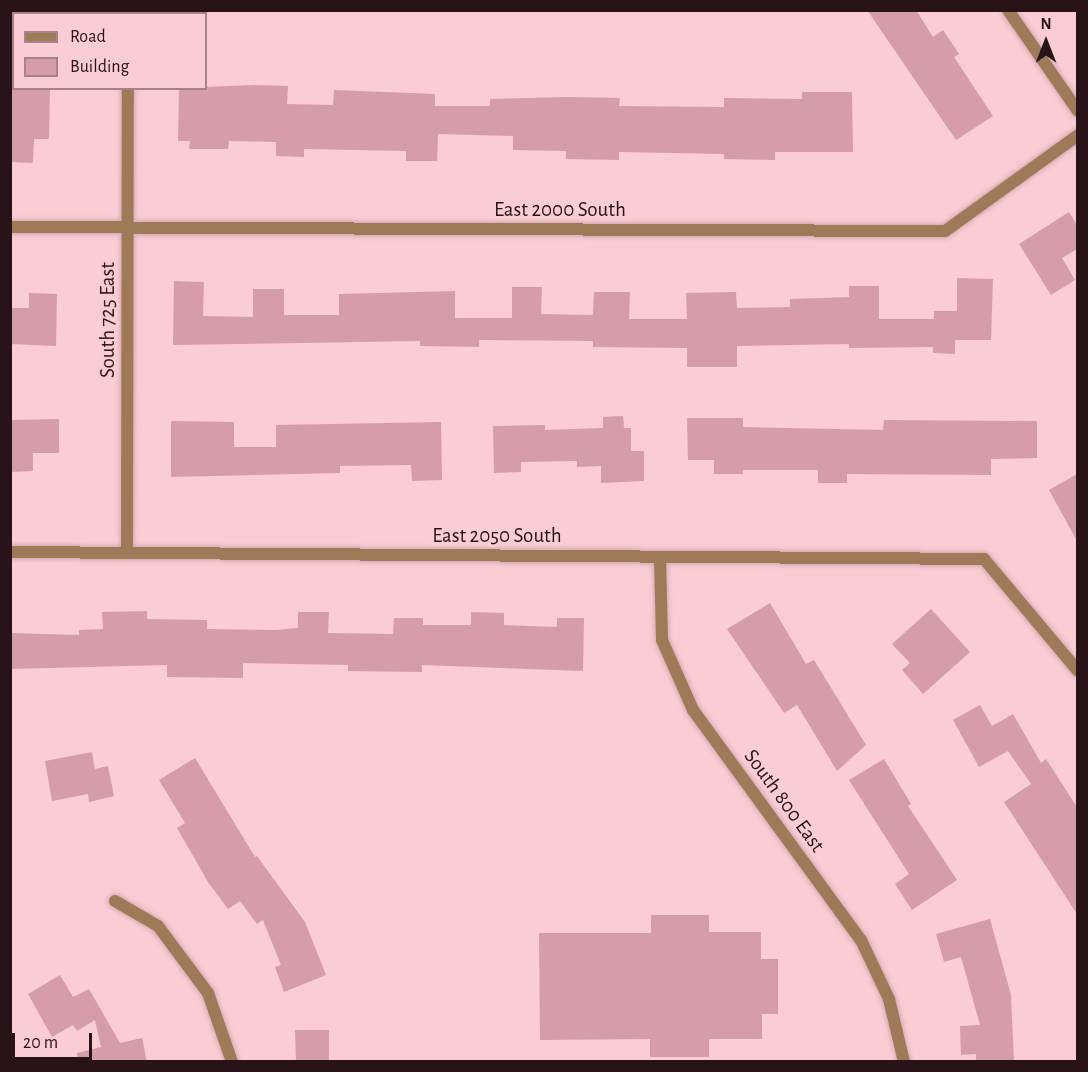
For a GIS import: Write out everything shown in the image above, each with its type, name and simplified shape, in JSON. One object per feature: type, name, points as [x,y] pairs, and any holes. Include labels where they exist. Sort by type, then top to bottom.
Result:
[{"type":"street","points":[[1008,10],[1077,111]]},
{"type":"street","name":"South 725 East","points":[[127,552],[128,90]]},
{"type":"street","name":"East 2000 South","points":[[10,227],[945,231],[1077,135]]},
{"type":"street","name":"East 2050 South","points":[[10,552],[984,559],[1077,671]]},
{"type":"street","name":"South 800 East","points":[[660,557],[662,640],[693,710],[861,940],[888,999],[904,1062]]},
{"type":"street","points":[[115,901],[158,926],[208,993],[232,1062]]},
{"type":"building","points":[[867,10],[916,10],[933,37],[943,30],[959,54],[954,57],[993,116],[956,140]]},
{"type":"building","points":[[288,86],[287,104],[333,105],[334,90],[435,94],[435,106],[490,106],[490,99],[567,97],[620,98],[619,106],[724,107],[724,98],[802,99],[802,92],[852,92],[853,152],[775,152],[775,160],[724,159],[724,154],[619,152],[619,160],[566,159],[566,151],[513,150],[513,136],[438,134],[437,161],[406,161],[406,151],[304,149],[304,157],[276,156],[276,142],[229,141],[228,149],[189,149],[190,141],[178,141],[179,90],[207,90],[207,87]]},
{"type":"building","points":[[10,88],[12,90],[50,90],[49,139],[34,139],[33,163],[10,162]]},
{"type":"building","points":[[1069,212],[1077,225],[1077,249],[1062,258],[1075,280],[1051,295],[1019,244]]},
{"type":"building","points":[[957,278],[993,279],[991,340],[955,340],[955,354],[933,353],[933,347],[849,348],[849,344],[737,346],[737,367],[687,367],[687,348],[593,347],[593,341],[479,340],[479,347],[420,346],[420,341],[173,345],[174,281],[204,282],[203,316],[253,317],[253,289],[284,289],[284,315],[339,315],[339,294],[455,291],[455,318],[512,318],[512,287],[542,287],[541,314],[593,315],[594,292],[630,292],[629,319],[687,319],[686,293],[736,292],[737,308],[790,307],[790,299],[849,297],[849,286],[879,286],[879,319],[934,319],[934,311],[957,311]]},
{"type":"building","points":[[29,293],[57,294],[56,346],[10,344],[10,308],[29,308]]},
{"type":"building","points":[[623,416],[624,428],[631,428],[631,451],[644,451],[644,481],[601,483],[601,466],[577,467],[577,461],[521,462],[521,472],[494,473],[493,426],[545,425],[545,430],[603,428],[603,417]]},
{"type":"building","points":[[687,418],[743,418],[743,427],[883,430],[884,420],[1037,421],[1037,458],[991,459],[991,475],[847,474],[847,483],[818,483],[818,470],[743,470],[743,474],[714,474],[714,460],[688,460]]},
{"type":"building","points":[[59,419],[59,453],[33,453],[33,471],[10,472],[10,420]]},
{"type":"building","points":[[171,421],[234,422],[234,447],[276,447],[276,425],[441,422],[442,480],[412,481],[411,465],[340,466],[340,473],[171,477]]},
{"type":"building","points":[[1077,474],[1077,541],[1049,490]]},
{"type":"building","points":[[770,603],[806,664],[814,660],[866,745],[837,771],[797,705],[784,713],[727,629]]},
{"type":"building","points":[[931,609],[970,652],[923,694],[902,670],[910,663],[892,644]]},
{"type":"building","points":[[147,611],[147,619],[207,620],[207,629],[276,630],[298,628],[298,612],[329,612],[328,633],[393,634],[394,618],[423,618],[423,625],[471,625],[471,612],[504,613],[504,625],[557,627],[557,618],[584,618],[583,671],[422,665],[422,672],[348,671],[348,665],[243,663],[243,678],[167,677],[167,665],[10,669],[10,633],[79,635],[79,630],[103,629],[102,612]]},
{"type":"building","points":[[980,705],[992,726],[1013,714],[1041,763],[1046,759],[1077,807],[1077,914],[1004,802],[1031,784],[1008,751],[979,767],[953,720]]},
{"type":"building","points":[[92,752],[95,769],[108,766],[114,796],[89,802],[88,794],[52,801],[45,761]]},
{"type":"building","points":[[195,758],[255,857],[257,856],[305,922],[326,975],[284,992],[275,967],[281,965],[263,920],[257,924],[240,901],[228,909],[208,882],[177,828],[185,823],[159,780]]},
{"type":"building","points":[[884,759],[911,804],[908,806],[957,880],[912,910],[895,884],[909,874],[849,780]]},
{"type":"building","points":[[651,915],[709,915],[709,932],[761,932],[761,959],[778,959],[778,1014],[762,1014],[762,1039],[709,1039],[709,1057],[650,1057],[650,1039],[540,1040],[539,933],[651,933]]},
{"type":"building","points":[[990,919],[1011,995],[1014,1062],[976,1062],[976,1054],[961,1055],[960,1026],[980,1025],[961,957],[944,962],[936,934]]},
{"type":"building","points":[[60,975],[73,997],[89,989],[120,1043],[142,1038],[147,1062],[78,1062],[77,1053],[101,1047],[95,1020],[77,1031],[73,1025],[52,1037],[28,994]]},
{"type":"building","points":[[295,1030],[329,1030],[329,1062],[296,1062]]}]
